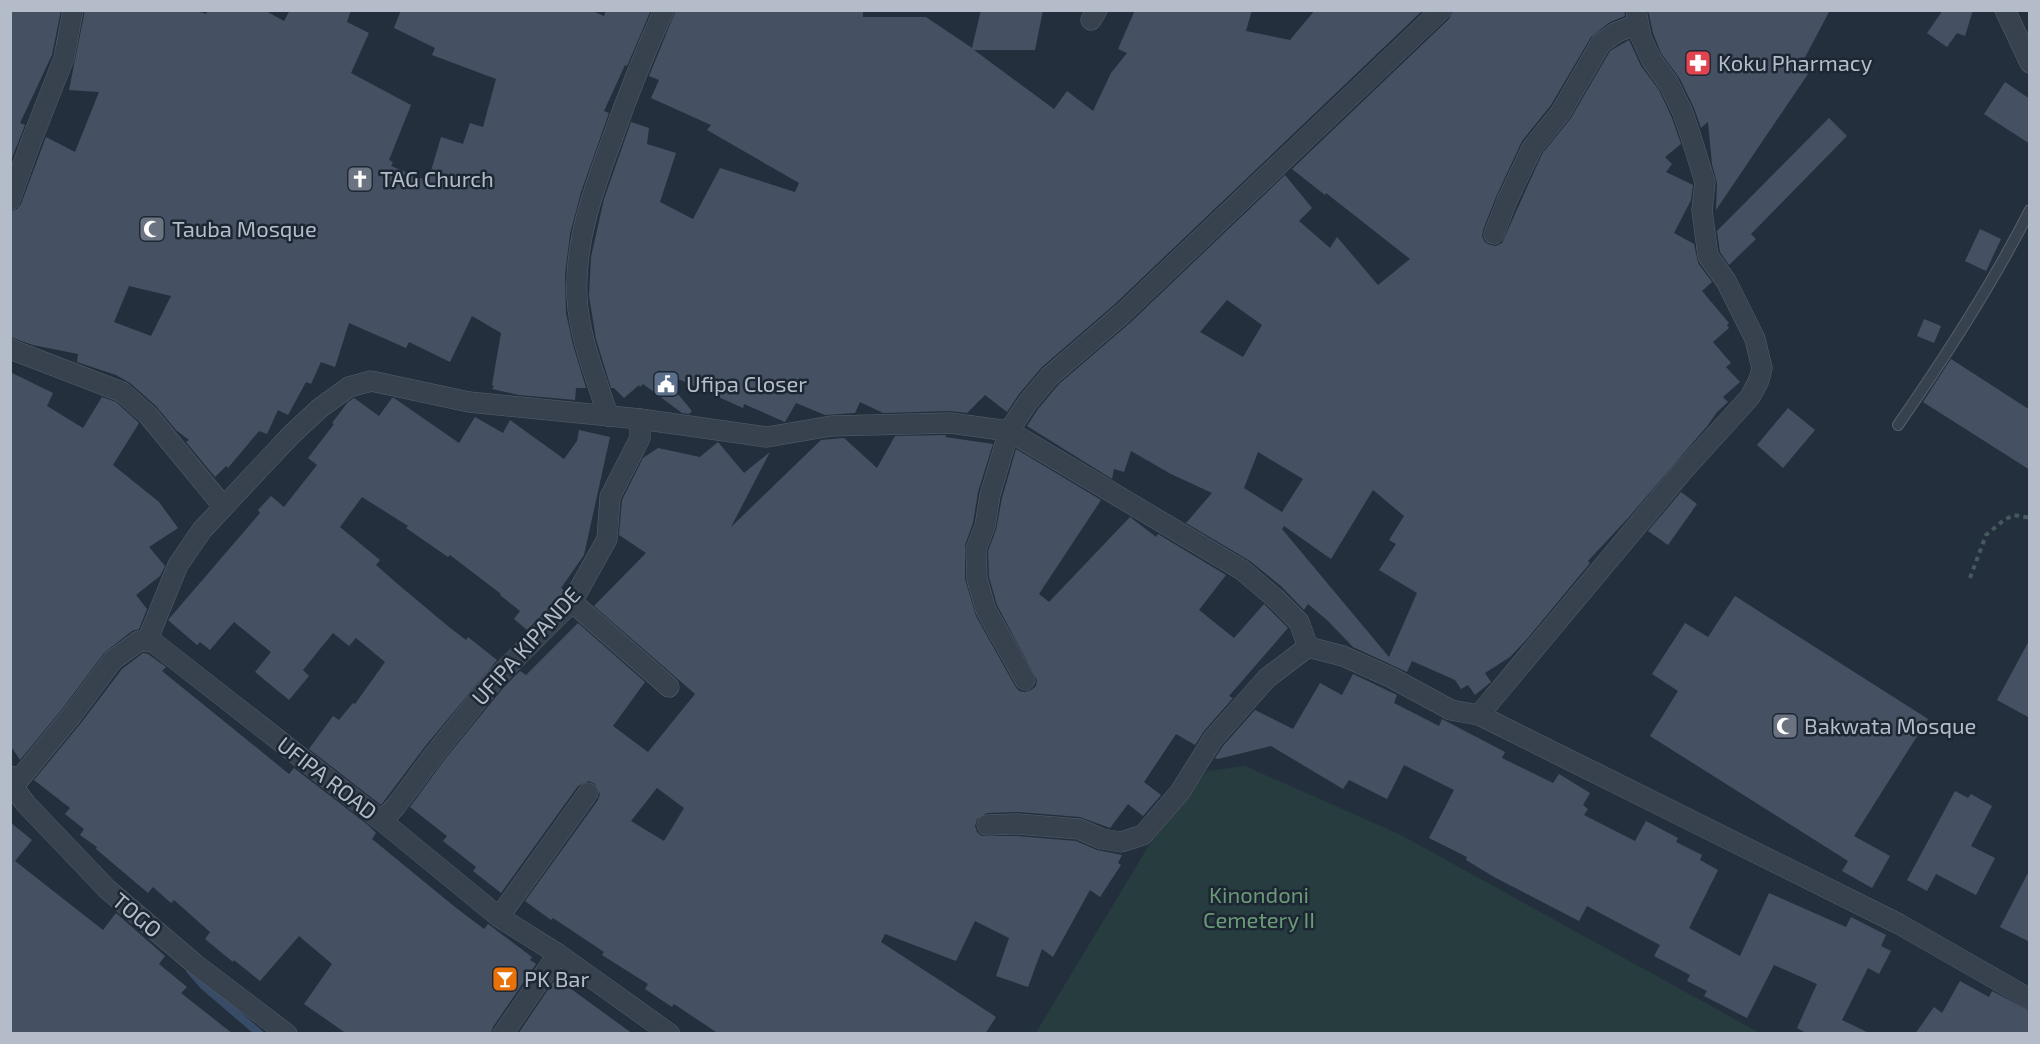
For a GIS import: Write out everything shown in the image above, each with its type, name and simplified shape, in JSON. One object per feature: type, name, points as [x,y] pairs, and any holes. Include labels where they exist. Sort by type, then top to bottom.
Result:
[{"type":"street","points":[[10,200],[64,58],[73,10]]},
{"type":"street","points":[[608,416],[585,344],[577,298],[577,266],[584,227],[599,175],[638,71],[664,10]]},
{"type":"street","points":[[1025,680],[986,610],[976,579],[976,549],[985,526],[990,495],[1009,431],[1028,402],[1050,376],[1123,313],[1441,10]]},
{"type":"street","points":[[2005,10],[2030,63]]},
{"type":"street","points":[[1479,715],[1682,472],[1750,397],[1759,380],[1762,368],[1755,339],[1726,281],[1708,256],[1702,210],[1705,182],[1683,113],[1669,84],[1651,59],[1637,17],[1601,43],[1561,112],[1532,148],[1494,234]]},
{"type":"street","points":[[10,349],[122,392],[148,415],[224,506]]},
{"type":"street","points":[[12,781],[72,715],[112,660],[139,641],[147,641],[178,565],[202,530],[291,435],[320,408],[349,387],[371,381],[469,402],[640,419],[767,437],[831,426],[950,423],[1009,431],[1242,570],[1299,622],[1308,647]]},
{"type":"street","name":"UFIPA KIPANDE","points":[[382,821],[495,679],[572,602],[607,539],[610,497],[640,438],[640,419]]},
{"type":"street","points":[[572,602],[669,687]]},
{"type":"street","name":"UFIPA ROAD","points":[[147,641],[153,642],[382,821],[499,916],[558,954],[670,1034]]},
{"type":"street","points":[[1308,647],[1343,656],[1451,710],[1479,715],[1899,924],[2030,999]]},
{"type":"street","points":[[987,825],[1029,825],[1079,829],[1102,839],[1121,842],[1143,835],[1180,792],[1220,730],[1267,678],[1308,647]]},
{"type":"street","name":"TOGO","points":[[12,781],[40,820],[106,889],[195,964],[287,1034]]},
{"type":"street","points":[[499,916],[588,793]]},
{"type":"street","points":[[503,1034],[558,954]]},
{"type":"lane","points":[[1898,425],[1952,346],[2030,210]]},
{"type":"path","points":[[1970,578],[1986,535],[2014,515],[2030,518]]},
{"type":"green space","name":"Kinondoni Cemetery II","points":[[1245,766],[1399,834],[1760,1033],[1035,1034],[1148,847],[1207,771]]},
{"type":"building","points":[[10,10],[61,10],[52,55],[20,123],[25,125],[10,163]]},
{"type":"building","points":[[85,10],[193,10],[206,14],[208,10],[264,10],[284,21],[290,10],[351,10],[347,22],[369,33],[351,73],[411,105],[389,160],[393,162],[391,166],[428,181],[441,137],[463,144],[470,123],[483,127],[496,79],[432,55],[435,48],[394,28],[401,10],[590,10],[604,16],[606,10],[651,10],[627,66],[625,65],[604,111],[609,113],[581,192],[570,234],[565,275],[566,313],[586,388],[576,388],[575,400],[519,395],[492,389],[501,333],[472,316],[450,362],[409,342],[406,348],[349,323],[335,367],[321,362],[311,384],[306,382],[288,415],[278,410],[267,434],[259,431],[228,468],[226,466],[215,477],[186,442],[189,440],[176,430],[156,406],[130,383],[116,375],[77,362],[78,354],[33,345],[10,337],[10,212],[21,204],[46,137],[75,152],[99,92],[69,90]],"holes":[[[129,286],[171,296],[151,336],[114,322]]]},
{"type":"building","points":[[676,10],[863,10],[863,17],[926,17],[972,48],[981,10],[1043,10],[1035,50],[974,50],[1054,109],[1067,91],[1093,111],[1111,73],[1127,53],[1118,49],[1135,10],[1252,10],[1246,31],[1290,40],[1315,10],[1423,10],[1115,304],[1042,367],[1007,412],[985,395],[967,413],[950,411],[883,413],[860,402],[855,413],[825,415],[796,403],[785,422],[744,404],[743,408],[658,370],[692,411],[689,414],[682,413],[643,384],[624,398],[614,388],[611,388],[596,339],[589,296],[591,257],[604,199],[631,122],[649,128],[647,144],[676,153],[660,202],[693,219],[720,168],[795,192],[799,183],[707,130],[711,125],[651,98],[659,80],[649,76]]},
{"type":"building","points":[[1453,10],[1624,10],[1625,16],[1610,22],[1591,37],[1551,105],[1522,141],[1496,197],[1482,236],[1490,245],[1496,246],[1502,243],[1542,154],[1571,118],[1610,51],[1629,40],[1641,66],[1659,90],[1681,144],[1665,157],[1672,164],[1666,172],[1693,185],[1691,200],[1674,233],[1694,244],[1698,263],[1712,282],[1702,291],[1729,323],[1727,325],[1729,328],[1713,342],[1731,363],[1726,367],[1740,382],[1723,397],[1728,402],[1588,561],[1590,563],[1527,639],[1510,657],[1485,673],[1491,682],[1475,695],[1468,685],[1461,689],[1455,680],[1412,661],[1407,672],[1353,647],[1308,604],[1304,610],[1281,586],[1250,561],[1186,523],[1212,493],[1171,474],[1131,451],[1124,472],[1114,469],[1112,479],[1027,426],[1059,384],[1131,322],[1285,175],[1312,208],[1299,221],[1330,248],[1337,237],[1378,285],[1410,259],[1292,169],[1449,19]],"holes":[[[1227,300],[1262,325],[1243,357],[1200,332]],[[1258,452],[1303,479],[1282,512],[1244,488]],[[1373,490],[1404,516],[1389,540],[1396,544],[1379,570],[1417,593],[1389,657],[1282,529],[1284,526],[1331,559]]]},
{"type":"building","points":[[1648,10],[1830,10],[1801,65],[1810,71],[1716,210],[1717,183],[1712,164],[1708,122],[1701,128],[1680,79],[1661,53],[1653,33]]},
{"type":"building","points":[[1943,10],[1973,10],[1965,36],[1957,33],[1947,47],[1927,33]]},
{"type":"building","points":[[2005,82],[2030,99],[2030,144],[1984,114]]},
{"type":"building","points":[[1829,118],[1847,136],[1751,234],[1756,239],[1729,265],[1720,252],[1717,231]]},
{"type":"building","points":[[1980,229],[2001,239],[1986,271],[1965,261]]},
{"type":"building","points":[[1924,319],[1941,326],[1934,343],[1917,336]]},
{"type":"building","points":[[1951,359],[2030,410],[2030,470],[1923,402]]},
{"type":"building","points":[[10,372],[53,393],[47,406],[83,428],[102,397],[116,402],[139,423],[113,465],[159,502],[178,528],[149,547],[165,566],[160,576],[136,595],[147,609],[139,629],[132,631],[104,653],[20,760],[10,745]]},
{"type":"building","points":[[354,398],[379,416],[394,398],[459,443],[475,417],[503,433],[510,420],[564,459],[577,441],[579,430],[610,437],[584,555],[561,588],[565,591],[562,595],[527,630],[514,619],[520,611],[501,594],[450,555],[448,557],[406,528],[408,526],[362,497],[340,527],[380,560],[376,565],[400,586],[466,640],[468,637],[497,660],[427,744],[381,805],[309,749],[333,716],[339,720],[353,703],[355,704],[385,662],[356,638],[349,646],[333,633],[303,670],[309,676],[289,700],[255,672],[271,652],[234,622],[210,650],[200,642],[197,645],[168,620],[260,513],[258,510],[271,496],[284,507],[317,465],[308,458],[348,402]]},
{"type":"building","points":[[1788,408],[1815,430],[1783,468],[1757,445]]},
{"type":"building","points":[[946,435],[945,437],[993,444],[978,492],[973,523],[965,545],[965,579],[976,616],[1019,691],[1031,690],[1036,686],[1037,680],[997,605],[989,577],[988,551],[996,530],[1002,498],[1016,449],[1101,500],[1039,594],[1049,602],[1130,517],[1156,537],[1158,534],[1226,575],[1199,610],[1234,638],[1264,604],[1288,628],[1229,696],[1233,698],[1204,731],[1195,745],[1176,734],[1144,782],[1161,795],[1143,816],[1128,804],[1110,828],[1080,817],[1018,812],[987,813],[977,819],[975,826],[977,832],[982,836],[1017,836],[1076,841],[1097,850],[1122,855],[1118,863],[1121,865],[1100,897],[1090,890],[1053,957],[1042,949],[1028,987],[996,976],[1009,938],[975,921],[956,961],[885,934],[881,942],[996,1017],[985,1034],[719,1034],[674,1004],[672,1007],[645,989],[648,984],[602,955],[604,952],[553,918],[551,920],[525,901],[598,800],[600,794],[595,784],[589,781],[578,786],[501,893],[473,871],[476,867],[443,841],[447,836],[410,807],[445,759],[504,687],[520,671],[526,675],[578,623],[645,682],[613,726],[648,752],[695,694],[594,606],[646,553],[619,535],[622,500],[643,458],[658,448],[700,457],[718,442],[744,473],[770,452],[731,527],[821,440],[844,438],[877,468],[895,436]],"holes":[[[657,788],[684,808],[664,841],[631,821]]]},
{"type":"building","points":[[1681,492],[1697,504],[1668,545],[1648,531]]},
{"type":"building","points":[[1735,596],[1928,719],[1854,836],[1890,856],[1872,888],[1842,871],[1848,861],[1650,736],[1678,691],[1652,674],[1685,623],[1708,637]]},
{"type":"building","points":[[2030,639],[2030,718],[1997,700]]},
{"type":"building","points":[[143,653],[166,667],[162,671],[289,774],[294,768],[368,825],[376,833],[372,839],[455,907],[484,929],[488,924],[532,957],[530,960],[536,964],[493,1027],[491,1034],[347,1034],[304,1004],[332,964],[299,936],[260,981],[205,939],[210,932],[174,900],[171,903],[153,887],[148,893],[96,849],[97,847],[80,835],[84,829],[65,814],[70,808],[34,780],[122,669]]},
{"type":"building","points":[[1353,674],[1397,695],[1394,703],[1439,726],[1442,719],[1505,752],[1502,758],[1553,783],[1559,774],[1590,793],[1583,805],[1588,809],[1584,815],[1635,841],[1646,821],[1678,838],[1676,842],[1702,855],[1700,860],[1718,870],[1689,928],[1740,956],[1769,893],[1846,927],[1851,917],[1886,935],[1881,946],[1891,951],[1879,974],[1868,968],[1842,1020],[1871,1034],[1808,1034],[1797,1028],[1817,984],[1774,965],[1747,1018],[1704,996],[1707,991],[1687,981],[1690,975],[1654,956],[1660,945],[1587,906],[1579,921],[1494,877],[1466,860],[1467,857],[1429,838],[1454,790],[1404,765],[1387,799],[1349,780],[1343,789],[1271,746],[1215,758],[1255,710],[1293,729],[1320,683],[1342,695]]},
{"type":"building","points":[[1955,791],[1968,798],[1971,794],[1992,806],[1971,846],[1995,858],[1976,895],[1936,874],[1927,891],[1907,880]]},
{"type":"building","points":[[10,822],[32,840],[15,861],[103,930],[116,913],[165,956],[159,964],[187,987],[181,993],[233,1034],[10,1034]]},
{"type":"building","points":[[2030,869],[2030,942],[2000,927]]},
{"type":"building","points":[[556,978],[633,1034],[518,1034]]},
{"type":"building","points":[[1960,981],[1989,997],[1992,991],[2030,1011],[2030,1034],[1915,1034],[1934,1007],[1942,1013]]},
{"type":"waterway","points":[[190,970],[204,986],[260,1034]]},
{"type":"place","name":"Koku Pharmacy","points":[[1698,63]]},
{"type":"place","name":"TAG Church","points":[[360,179]]},
{"type":"place","name":"Tauba Mosque","points":[[152,229]]},
{"type":"place","name":"Ufipa Closer","points":[[666,384]]},
{"type":"place","name":"Bakwata Mosque","points":[[1785,726]]},
{"type":"place","name":"PK Bar","points":[[505,979]]}]
